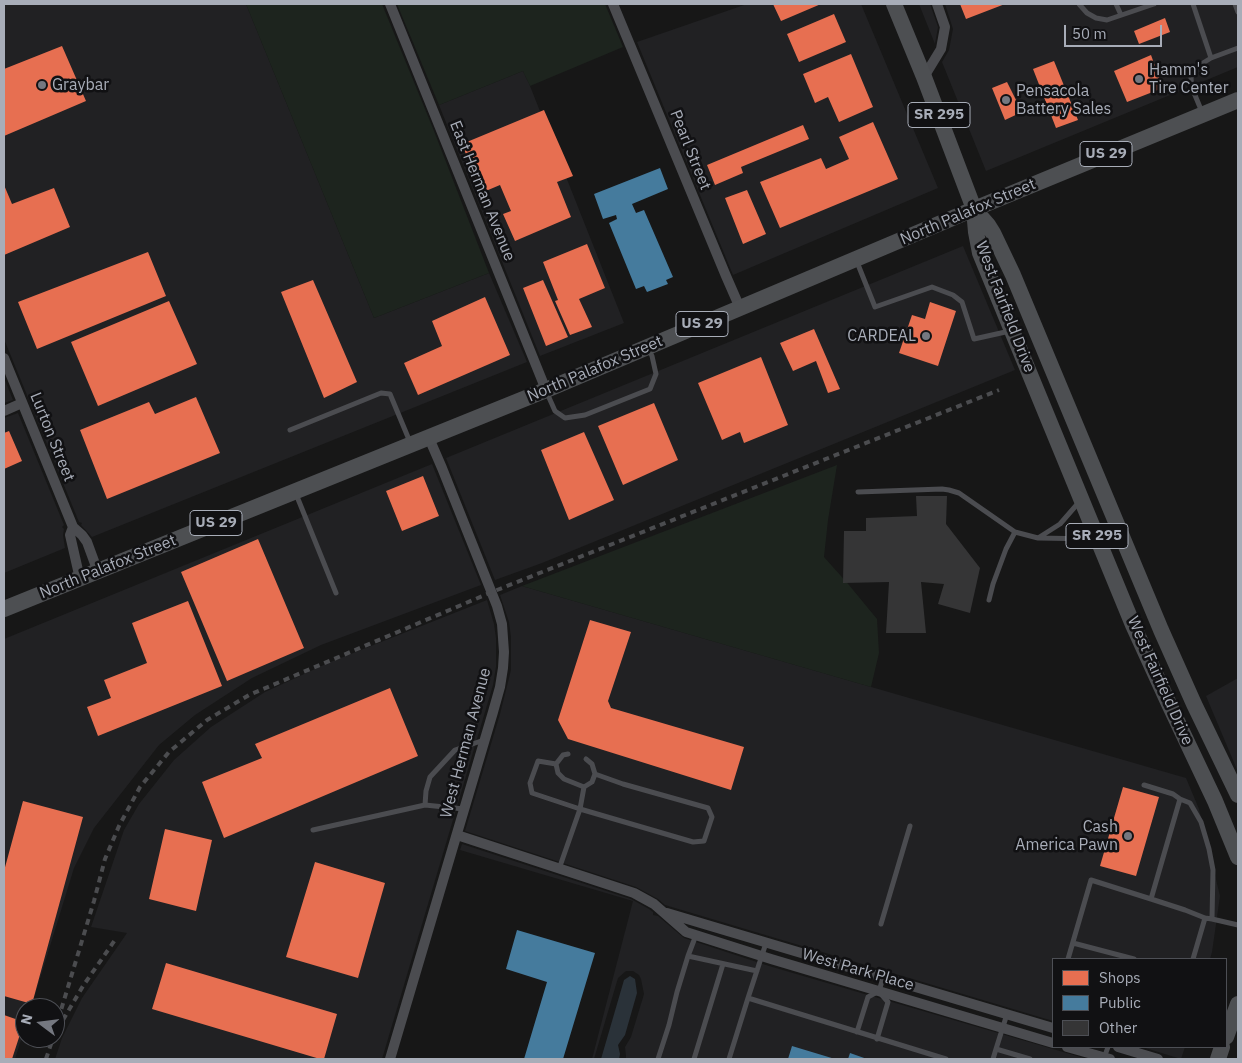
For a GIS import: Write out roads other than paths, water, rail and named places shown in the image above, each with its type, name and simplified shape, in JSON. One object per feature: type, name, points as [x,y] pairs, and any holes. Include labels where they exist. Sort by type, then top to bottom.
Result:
[{"type":"main road","name":"SR 295","points":[[894,4],[974,208]]},
{"type":"main road","name":"North Palafox Street","points":[[4,610],[546,390],[974,208],[1238,100]]},
{"type":"main road","name":"West Fairfield Drive","points":[[974,208],[980,253],[1133,625],[1215,801],[1238,857]]},
{"type":"main road","name":"West Fairfield Drive","points":[[974,208],[993,233],[1013,275],[1161,630],[1238,795]]},
{"type":"main road","points":[[1227,1034],[1238,1005]]},
{"type":"street","name":"East Herman Avenue","points":[[390,4],[546,390]]},
{"type":"street","name":"Pearl Street","points":[[613,4],[740,308]]},
{"type":"street","points":[[924,77],[941,49],[945,27],[937,4]]},
{"type":"street","name":"Lurton Street","points":[[4,358],[73,527],[87,542],[98,572]]},
{"type":"street","points":[[4,411],[22,403]]},
{"type":"street","name":"West Herman Avenue","points":[[390,1059],[485,740],[500,687],[503,668],[504,645],[502,624],[497,606],[442,468],[428,438]]},
{"type":"street","name":"Lurton Street","points":[[73,527],[70,534],[80,579]]},
{"type":"street","name":"West Park Place","points":[[456,835],[634,893],[654,904],[686,932],[879,992],[1052,1043]]},
{"type":"street","name":"West Park Place","points":[[662,911],[1052,1028]]},
{"type":"street","points":[[1070,1048],[1106,1059]]},
{"type":"street","points":[[1121,1048],[1158,1059]]},
{"type":"lane","points":[[1079,4],[1096,18],[1107,20],[1153,4]]},
{"type":"lane","points":[[1116,4],[1121,15]]},
{"type":"lane","points":[[1193,4],[1212,58]]},
{"type":"lane","points":[[1235,4],[1238,12]]},
{"type":"lane","points":[[1203,114],[1192,88],[1190,78],[1195,68],[1212,58],[1238,48]]},
{"type":"lane","points":[[856,259],[875,307],[932,287],[952,295],[962,302],[974,339],[1013,331]]},
{"type":"lane","points":[[546,390],[555,411],[566,418],[584,415],[650,389],[656,374],[652,356],[647,347]]},
{"type":"lane","points":[[290,430],[381,393],[390,394],[411,445]]},
{"type":"lane","points":[[858,492],[949,490],[959,493],[1015,532],[1038,538],[1098,539]]},
{"type":"lane","points":[[295,491],[336,593]]},
{"type":"lane","points":[[1038,538],[1060,524],[1082,499]]},
{"type":"lane","points":[[989,600],[996,575],[1015,532]]},
{"type":"lane","points":[[425,805],[430,777],[455,750],[485,740]]},
{"type":"lane","points":[[556,764],[563,755],[568,754]]},
{"type":"lane","points":[[559,868],[580,808],[584,787],[592,782],[595,774],[592,764],[586,759]]},
{"type":"lane","points":[[556,764],[538,761],[530,783],[532,793],[693,842],[704,841],[712,817],[708,808],[623,784],[595,774]]},
{"type":"lane","points":[[556,764],[558,773],[564,779],[584,787]]},
{"type":"lane","points":[[1144,785],[1174,794],[1190,803],[1201,822],[1213,870],[1212,919]]},
{"type":"lane","points":[[1151,899],[1180,799]]},
{"type":"lane","points":[[313,830],[425,805],[464,809]]},
{"type":"lane","points":[[881,924],[910,826]]},
{"type":"lane","points":[[1068,958],[1091,880],[1186,910],[1205,918],[1238,924]]},
{"type":"lane","points":[[1193,958],[1205,918]]},
{"type":"lane","points":[[658,1059],[696,934]]},
{"type":"lane","points":[[729,1059],[766,942]]},
{"type":"lane","points":[[1073,943],[1130,958]]},
{"type":"lane","points":[[688,956],[756,971]]},
{"type":"lane","points":[[694,1059],[723,964]]},
{"type":"lane","points":[[857,1032],[868,997],[879,992],[884,977]]},
{"type":"lane","points":[[877,1039],[888,1002],[879,992]]},
{"type":"lane","points":[[748,998],[946,1059]]},
{"type":"lane","points":[[993,1059],[1007,1014]]},
{"type":"lane","points":[[996,1049],[1030,1059]]},
{"type":"railway","points":[[65,998],[105,859],[119,826],[140,787],[169,752],[207,720],[249,695],[492,592],[999,390]]},
{"type":"railway","points":[[65,1017],[83,986],[115,940]]},
{"type":"railway","points":[[46,1059],[50,1048]]},
{"type":"place","name":"Hamm's Tire Center","points":[[1139,79]]},
{"type":"place","name":"Graybar","points":[[42,85]]},
{"type":"place","name":"Pensacola Battery Sales","points":[[1006,100]]},
{"type":"place","name":"CARDEAL","points":[[926,336]]},
{"type":"place","name":"Cash America Pawn","points":[[1128,836]]}]
